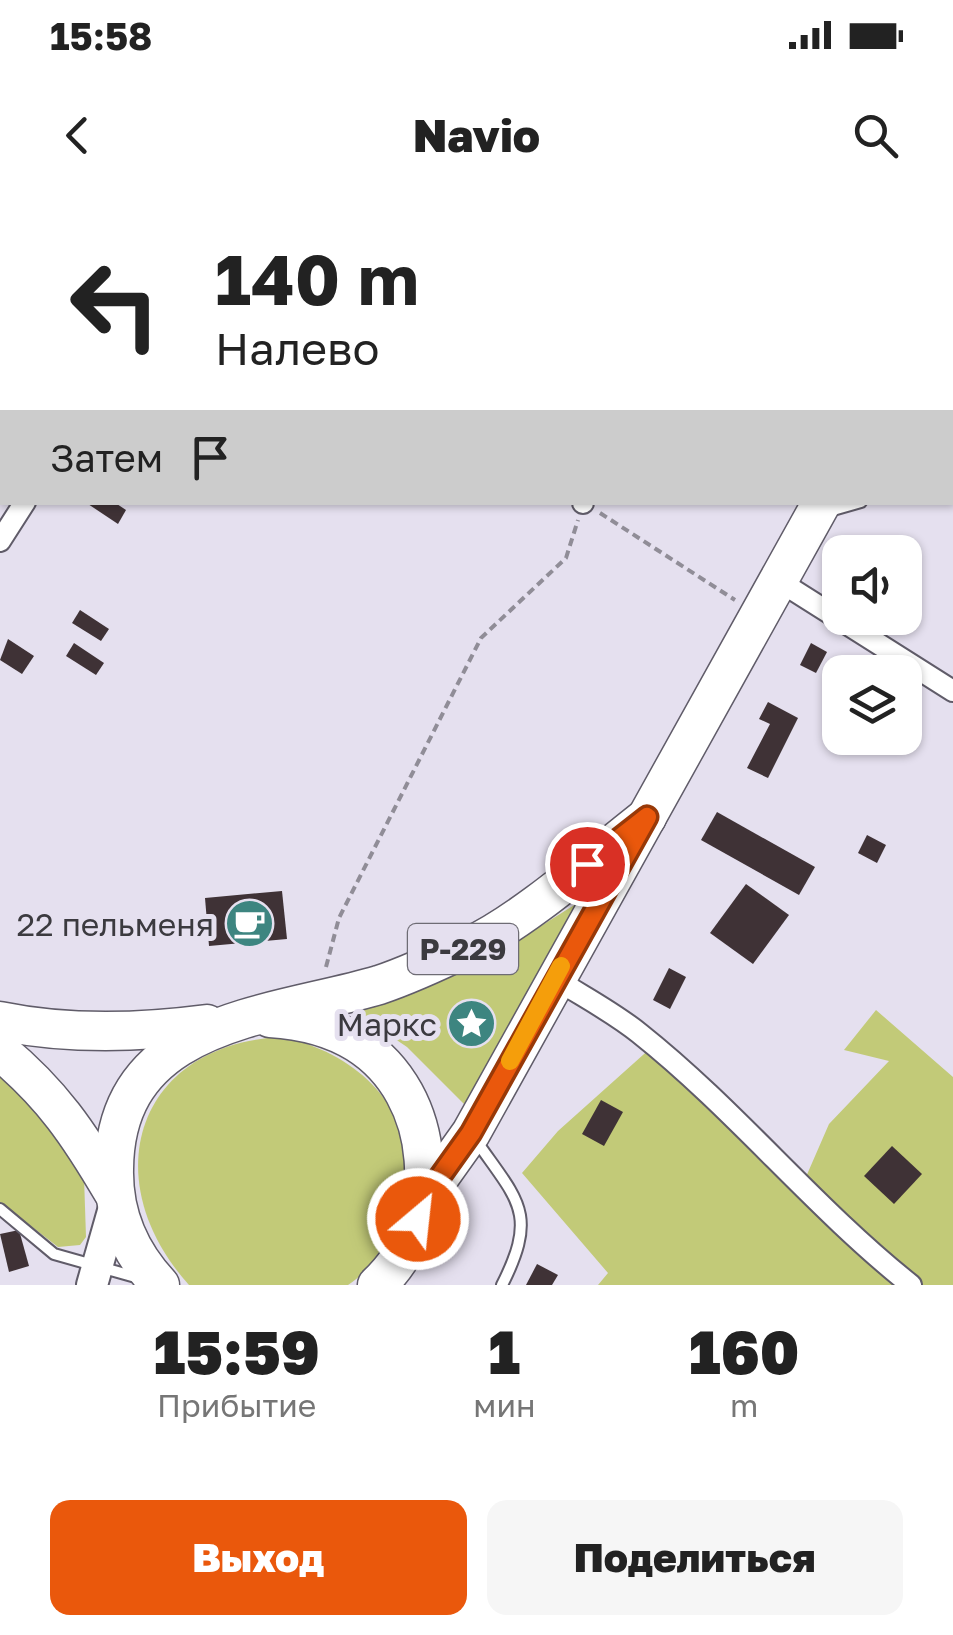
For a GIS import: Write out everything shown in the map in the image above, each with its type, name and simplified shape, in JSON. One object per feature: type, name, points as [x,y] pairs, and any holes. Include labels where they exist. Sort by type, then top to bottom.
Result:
[{"type":"highway","name":"Р-229","points":[[424,1199],[471,1133],[554,978],[819,509]]},
{"type":"highway","name":"Р-229","points":[[0,1021],[74,1030],[150,1032],[238,1019],[382,984],[474,944],[647,817]]},
{"type":"highway","name":"Р-229","points":[[114,1198],[114,1148],[128,1105],[152,1068],[187,1039],[238,1019],[306,1020],[360,1044],[400,1086],[423,1140],[424,1199],[412,1239],[383,1281]]},
{"type":"highway","name":"Р-229","points":[[0,1052],[52,1099],[114,1198],[131,1246],[159,1284]]},
{"type":"street","points":[[0,542],[24,505]]},
{"type":"street","points":[[779,581],[953,691]]},
{"type":"street","points":[[554,978],[637,1032],[734,1118],[858,1243],[911,1285]]},
{"type":"street","points":[[95,1276],[114,1198]]},
{"type":"lane","points":[[471,1133],[519,1203],[521,1247],[502,1285]]},
{"type":"lane","points":[[0,1209],[54,1254],[95,1276],[159,1284]]},
{"type":"path","points":[[316,1000],[339,918],[480,638],[566,558],[582,505]]},
{"type":"path","points":[[586,505],[760,616]]},
{"type":"green space","points":[[579,902],[584,907],[464,1104],[407,1047],[352,1010],[484,962]]},
{"type":"green space","points":[[876,1010],[953,1077],[953,1285],[598,1285],[608,1273],[522,1173],[558,1131],[653,1046],[802,1186],[829,1124],[889,1061],[844,1050]]},
{"type":"green space","points":[[282,1037],[316,1047],[345,1063],[370,1082],[389,1106],[402,1134],[407,1164],[404,1196],[391,1231],[373,1261],[348,1285],[189,1285],[160,1245],[143,1203],[138,1163],[145,1125],[163,1091],[192,1064],[232,1045]]},
{"type":"green space","points":[[0,1063],[39,1094],[84,1177],[86,1237],[80,1245],[58,1247],[0,1202]]},
{"type":"building","points":[[90,505],[118,505],[126,510],[118,524]]},
{"type":"building","points":[[80,610],[109,629],[101,641],[72,623]]},
{"type":"building","points":[[8,639],[34,656],[22,674],[0,660]]},
{"type":"building","points":[[74,643],[104,663],[96,675],[66,656]]},
{"type":"building","points":[[811,643],[827,652],[822,655],[816,673],[800,665]]},
{"type":"building","points":[[768,702],[798,718],[768,778],[747,768],[770,724],[759,719]]},
{"type":"building","points":[[717,812],[815,867],[799,895],[701,840]]},
{"type":"building","points":[[867,835],[886,845],[877,863],[858,853]]},
{"type":"building","points":[[746,884],[789,915],[753,964],[710,933]]},
{"type":"building","points":[[282,891],[287,939],[209,946],[205,898]]},
{"type":"building","points":[[669,968],[686,977],[670,1009],[653,1000]]},
{"type":"building","points":[[601,1100],[623,1112],[604,1146],[582,1134]]},
{"type":"building","points":[[892,1146],[922,1174],[894,1204],[864,1176]]},
{"type":"building","points":[[19,1230],[29,1266],[9,1272],[0,1234]]},
{"type":"building","points":[[537,1264],[558,1275],[552,1285],[526,1285]]},
{"type":"slow traffic","points":[[510,1061],[561,966]]},
{"type":"place","name":"22 пельменя","points":[[249,924]]},
{"type":"place","name":"Маркс","points":[[472,1024]]},
{"type":"route","points":[[418,1219],[424,1199],[471,1133],[647,817],[587,864]]}]
